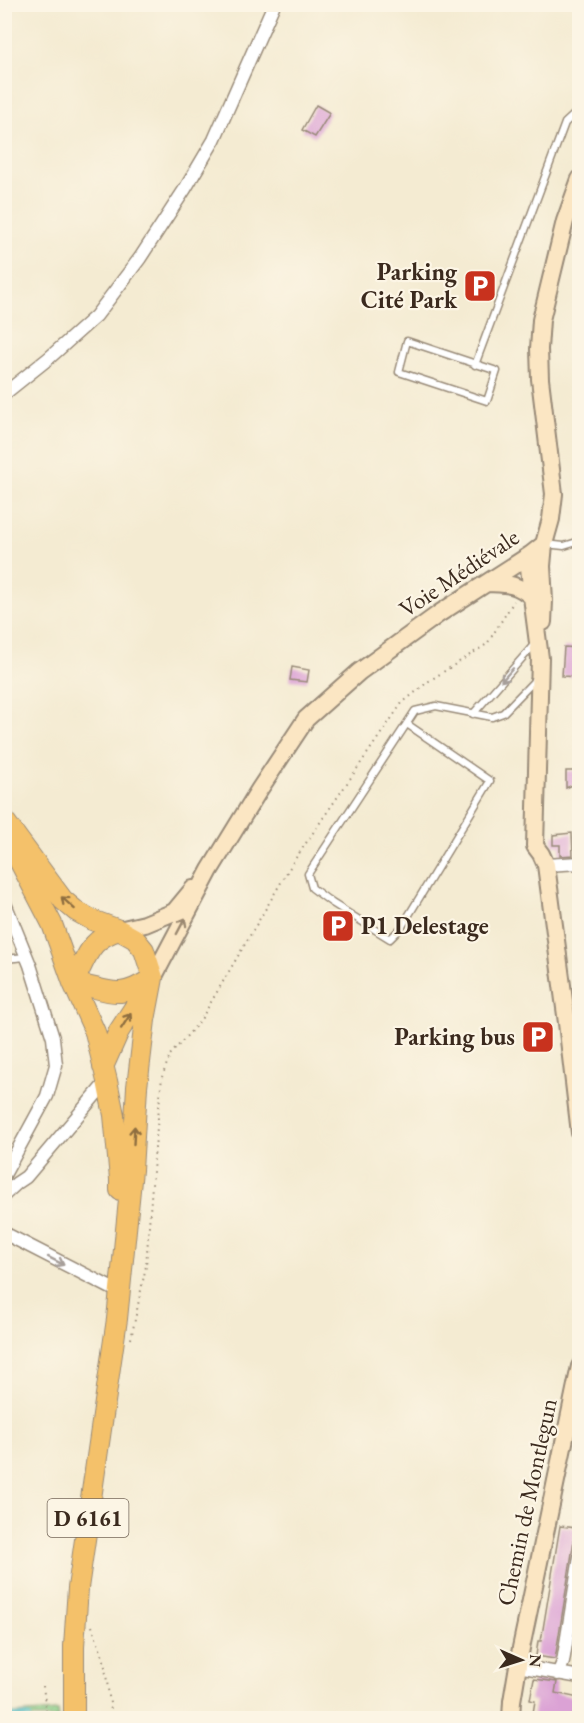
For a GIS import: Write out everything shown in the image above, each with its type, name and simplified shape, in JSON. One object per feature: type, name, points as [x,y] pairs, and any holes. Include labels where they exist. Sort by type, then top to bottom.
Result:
[{"type":"main road","points":[[4,820],[63,900],[92,920],[135,939],[144,950],[153,978],[145,1020],[137,1087],[132,1170],[117,1318]]},
{"type":"main road","name":"D 6161","points":[[4,833],[52,924],[73,983],[95,1032],[114,1115],[120,1179],[117,1318],[78,1588],[74,1646],[74,1719]]},
{"type":"main road","points":[[119,930],[106,934],[96,941],[89,950],[73,983],[117,993],[138,988],[153,978]]},
{"type":"main road","points":[[105,1074],[119,1031],[153,978]]},
{"type":"street","points":[[4,394],[96,316],[140,258],[214,140],[274,4]]},
{"type":"street","name":"Voie Médiévale","points":[[210,870],[306,719],[359,672],[440,613],[544,544],[551,519],[554,494],[540,379],[541,320],[565,221],[578,185]]},
{"type":"street","points":[[544,544],[535,846],[546,865],[579,1133]]},
{"type":"street","points":[[530,555],[527,593],[537,633],[540,662]]},
{"type":"street","points":[[487,583],[512,584],[527,593]]},
{"type":"street","points":[[546,865],[579,863]]},
{"type":"street","points":[[119,930],[145,924],[174,912],[210,870]]},
{"type":"street","points":[[153,978],[210,870]]},
{"type":"street","points":[[4,901],[26,957],[53,1038],[56,1065],[47,1096],[4,1175]]},
{"type":"street","points":[[4,1195],[26,1177],[105,1074]]},
{"type":"street","points":[[4,1233],[117,1291]]},
{"type":"street","name":"Chemin de Montlegun","points":[[511,1719],[520,1648],[579,1366]]},
{"type":"street","points":[[558,1674],[562,1662],[579,1557]]},
{"type":"street","points":[[518,1666],[579,1677]]},
{"type":"lane","points":[[475,364],[564,123],[579,109]]},
{"type":"lane","points":[[407,341],[475,364],[497,371],[487,401],[399,372],[407,341]]},
{"type":"lane","points":[[544,544],[564,546],[579,542]]},
{"type":"lane","points":[[473,714],[532,647],[537,633]]},
{"type":"lane","points":[[407,724],[490,781],[401,928],[390,939],[312,888],[308,874],[415,711],[436,706],[492,717],[503,713],[533,682],[540,662]]},
{"type":"lane","points":[[4,959],[26,957]]},
{"type":"path","points":[[130,1346],[146,1266],[162,1077],[170,1055],[200,1021],[293,862],[402,703],[429,681],[487,644],[527,593]]},
{"type":"path","points":[[89,1616],[104,1660],[111,1719]]},
{"type":"path","points":[[43,1686],[47,1719]]},
{"type":"green space","points":[[58,1711],[59,1718],[5,1718],[5,1715]]},
{"type":"building","points":[[316,105],[330,113],[315,137],[302,130]]},
{"type":"building","points":[[564,647],[579,648],[579,677],[562,676]]},
{"type":"building","points":[[292,667],[309,670],[307,682],[290,680]]},
{"type":"building","points":[[566,771],[579,771],[579,782],[566,788]]},
{"type":"building","points":[[572,833],[573,855],[560,856],[560,845],[553,845],[553,835]]},
{"type":"building","points":[[560,1526],[576,1528],[555,1659],[536,1656],[538,1641],[541,1641]]},
{"type":"building","points":[[534,1679],[557,1682],[555,1693],[579,1698],[578,1719],[532,1719],[535,1701],[530,1700]]},
{"type":"waterway","points":[[4,1716],[30,1717]]},
{"type":"place","name":"Parking Cité Park","points":[[480,286]]},
{"type":"place","name":"P1 Delestage","points":[[338,926]]},
{"type":"place","name":"Parking bus","points":[[538,1037]]}]
